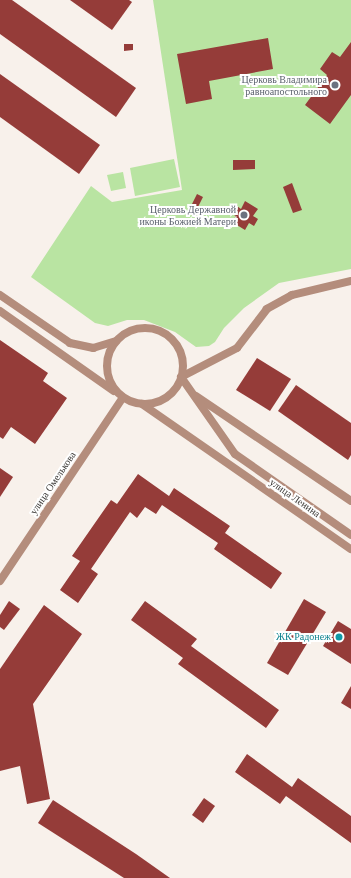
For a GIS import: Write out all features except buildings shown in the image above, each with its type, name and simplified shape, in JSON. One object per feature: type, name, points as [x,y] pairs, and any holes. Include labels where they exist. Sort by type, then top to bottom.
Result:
[{"type":"street","points":[[181,377],[237,348],[267,308],[292,295],[351,281]]},
{"type":"street","points":[[0,295],[70,343],[93,348],[118,340]]},
{"type":"street","points":[[0,311],[121,396],[142,404],[155,403],[166,398],[175,389],[181,377],[183,364],[180,352],[173,341],[163,333],[139,329],[128,332],[118,340],[110,350],[107,367],[112,385],[121,396]]},
{"type":"street","points":[[181,377],[196,396],[351,501]]},
{"type":"street","name":"улица Омелькова","points":[[0,581],[121,396]]},
{"type":"street","name":"улица Ленина","points":[[196,396],[235,454],[351,535]]},
{"type":"street","name":"улица Ленина","points":[[142,404],[351,550]]},
{"type":"green space","points":[[153,0],[351,0],[351,269],[279,283],[244,308],[224,328],[215,342],[209,346],[196,347],[175,332],[144,320],[127,320],[108,326],[95,323],[31,277],[91,186],[112,202],[182,190]]},
{"type":"green space","points":[[174,159],[180,187],[135,196],[130,168]]},
{"type":"green space","points":[[123,172],[126,188],[111,191],[107,175]]},
{"type":"place","name":"Церковь Владимира равноапостольного","points":[[335,85]]},
{"type":"place","name":"Церковь Державной иконы Божией Матери","points":[[244,215]]},
{"type":"place","name":"ЖК Радонеж","points":[[339,637]]}]
